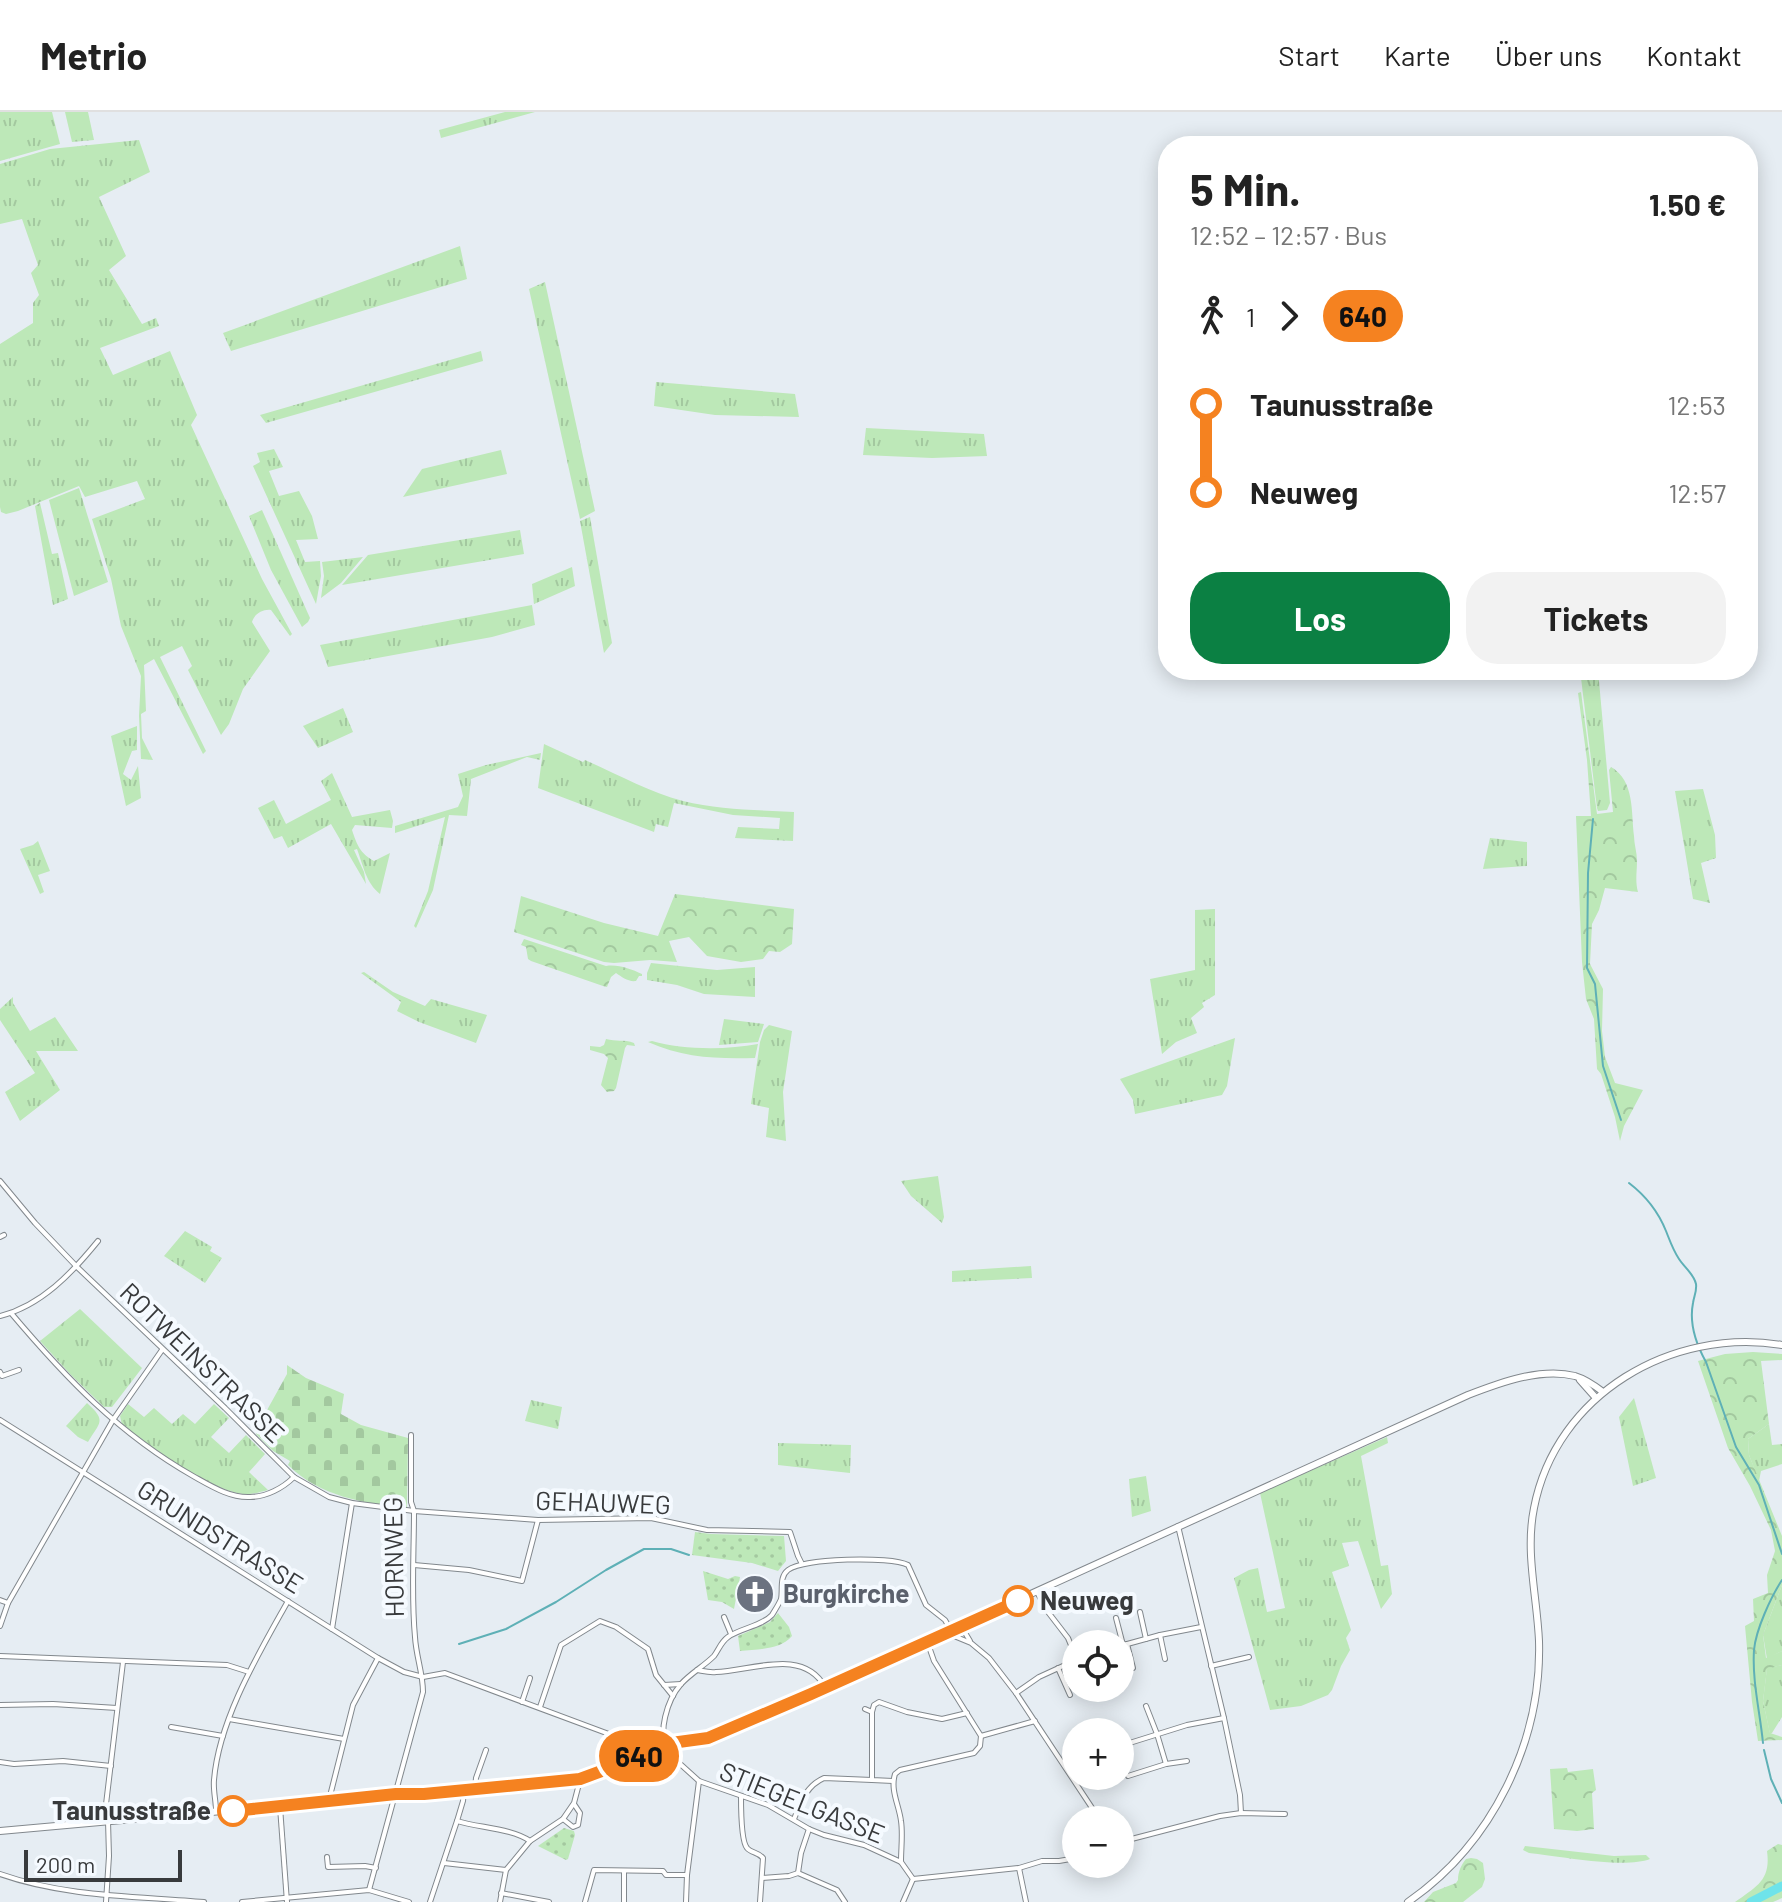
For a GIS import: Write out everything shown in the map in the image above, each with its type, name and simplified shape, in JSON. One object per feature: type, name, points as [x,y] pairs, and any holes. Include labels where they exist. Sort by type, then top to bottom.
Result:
[{"type":"street","name":"ROTWEINSTRASSE","points":[[0,1181],[77,1267],[294,1477],[329,1497],[414,1511]]},
{"type":"street","points":[[0,1315],[11,1313],[44,1296],[77,1267],[98,1241]]},
{"type":"street","points":[[11,1313],[48,1357],[113,1420],[152,1452],[237,1496],[256,1497],[280,1488],[294,1477]]},
{"type":"street","points":[[1408,1902],[1446,1871],[1475,1838],[1494,1810],[1515,1767],[1529,1726],[1539,1647],[1530,1543],[1532,1519],[1544,1472],[1561,1439],[1580,1413],[1596,1398],[1644,1365],[1710,1344],[1750,1341],[1782,1345]]},
{"type":"street","points":[[0,1626],[8,1603],[113,1420],[163,1349]]},
{"type":"street","points":[[1,1375],[19,1370]]},
{"type":"street","points":[[0,1831],[580,1779],[664,1744],[708,1738],[826,1688],[1490,1387],[1544,1374],[1569,1375],[1583,1379],[1603,1392]]},
{"type":"street","points":[[1569,1375],[1585,1385],[1596,1398]]},
{"type":"street","name":"GRUNDSTRASSE","points":[[0,1420],[404,1672],[423,1677],[445,1673],[617,1737],[634,1746],[640,1756]]},
{"type":"street","name":"HORNWEG","points":[[411,1435],[414,1635],[423,1677]]},
{"type":"street","points":[[332,1629],[352,1503]]},
{"type":"street","name":"GEHAUWEG","points":[[414,1511],[538,1520],[651,1518],[707,1530],[790,1532],[802,1564]]},
{"type":"street","points":[[414,1565],[469,1570],[522,1581],[538,1520]]},
{"type":"street","points":[[1178,1526],[1224,1718],[1241,1813]]},
{"type":"street","points":[[664,1744],[665,1721],[673,1696],[681,1684],[715,1655],[731,1634],[769,1618],[780,1602],[783,1576],[788,1570],[802,1564],[892,1560],[908,1565],[926,1605],[945,1620],[957,1638],[971,1643]]},
{"type":"street","points":[[1037,1592],[1062,1630]]},
{"type":"street","points":[[0,1600],[8,1603]]},
{"type":"street","points":[[217,1813],[214,1780],[223,1736],[249,1672],[288,1601]]},
{"type":"street","points":[[1140,1612],[1146,1639]]},
{"type":"street","points":[[724,1617],[731,1634]]},
{"type":"street","points":[[1116,1618],[1119,1630]]},
{"type":"street","points":[[540,1708],[561,1645],[600,1621],[616,1627],[648,1649],[656,1675],[673,1696]]},
{"type":"street","points":[[961,1626],[971,1643],[989,1658],[1016,1693],[1062,1762]]},
{"type":"street","points":[[1134,1642],[1201,1627]]},
{"type":"street","points":[[1160,1635],[1165,1659]]},
{"type":"street","points":[[901,1862],[901,1818],[894,1791],[895,1774],[900,1770],[974,1753],[980,1746],[981,1736],[934,1661],[927,1641]]},
{"type":"street","points":[[0,1656],[227,1665],[249,1672]]},
{"type":"street","points":[[1211,1666],[1249,1657]]},
{"type":"street","points":[[331,1801],[353,1705],[378,1658]]},
{"type":"street","points":[[106,1902],[109,1856],[106,1821],[123,1662]]},
{"type":"street","points":[[697,1670],[717,1672],[782,1663],[799,1666],[820,1679],[826,1688]]},
{"type":"street","points":[[1016,1693],[1062,1666]]},
{"type":"street","points":[[1058,1668],[1062,1677]]},
{"type":"street","points":[[369,1890],[423,1692],[423,1677]]},
{"type":"street","points":[[522,1702],[530,1678]]},
{"type":"street","points":[[664,1685],[681,1684]]},
{"type":"street","points":[[872,1780],[874,1705],[879,1702],[942,1719],[967,1713]]},
{"type":"street","points":[[0,1705],[117,1708]]},
{"type":"street","points":[[1146,1706],[1166,1764]]},
{"type":"street","points":[[865,1709],[872,1712]]},
{"type":"street","points":[[1134,1741],[1224,1718]]},
{"type":"street","points":[[229,1719],[344,1739]]},
{"type":"street","points":[[981,1736],[1035,1721]]},
{"type":"street","points":[[171,1727],[223,1736]]},
{"type":"street","name":"STIEGELGASSE","points":[[664,1744],[668,1753],[699,1781],[768,1805],[824,1835],[864,1845],[901,1862],[913,1879]]},
{"type":"street","points":[[475,1789],[486,1750]]},
{"type":"street","points":[[0,1762],[63,1761],[111,1766]]},
{"type":"street","points":[[1134,1774],[1187,1761]]},
{"type":"street","points":[[794,1819],[805,1793],[824,1778],[893,1781]]},
{"type":"street","points":[[500,1902],[506,1870],[530,1841],[563,1819],[574,1803],[580,1779]]},
{"type":"street","points":[[686,1902],[699,1781]]},
{"type":"street","points":[[430,1902],[464,1790]]},
{"type":"street","points":[[741,1796],[745,1845],[748,1850],[762,1856],[760,1902]]},
{"type":"street","points":[[563,1819],[573,1827],[578,1825],[580,1813],[574,1803]]},
{"type":"street","points":[[280,1807],[287,1900]]},
{"type":"street","points":[[1134,1838],[1220,1816],[1285,1814]]},
{"type":"street","points":[[457,1821],[519,1834],[530,1841]]},
{"type":"street","points":[[798,1873],[809,1829]]},
{"type":"street","points":[[327,1857],[328,1867],[376,1868]]},
{"type":"street","points":[[903,1902],[913,1879],[1062,1860]]},
{"type":"street","points":[[444,1863],[506,1870]]},
{"type":"street","points":[[1019,1868],[1026,1902]]},
{"type":"street","points":[[585,1902],[594,1870],[663,1871],[666,1875],[687,1875]]},
{"type":"street","points":[[624,1871],[624,1902]]},
{"type":"street","points":[[762,1878],[798,1873],[837,1890],[845,1902]]},
{"type":"street","points":[[0,1874],[58,1890],[204,1902]]},
{"type":"street","points":[[242,1902],[369,1890],[409,1902]]},
{"type":"street","points":[[501,1893],[549,1902]]},
{"type":"green space","points":[[0,112],[52,112],[60,144],[0,161]]},
{"type":"green space","points":[[65,112],[88,112],[94,140],[72,142]]},
{"type":"green space","points":[[505,112],[535,112],[441,138],[439,130]]},
{"type":"green space","points":[[139,140],[150,172],[99,197],[126,256],[109,270],[142,324],[156,318],[159,326],[100,348],[113,375],[170,351],[197,415],[191,425],[262,579],[292,634],[290,636],[271,610],[262,611],[255,617],[252,622],[270,651],[243,689],[229,724],[221,735],[188,670],[192,666],[182,646],[160,657],[206,751],[203,754],[154,659],[144,665],[146,711],[141,714],[142,738],[153,760],[141,759],[139,716],[141,676],[121,626],[111,579],[92,519],[145,499],[137,481],[85,497],[79,486],[6,514],[1,512],[0,507],[0,344],[33,323],[33,303],[39,295],[31,273],[38,265],[22,219],[0,224],[0,164],[50,149]]},
{"type":"green space","points":[[460,246],[467,279],[231,351],[223,333]]},
{"type":"green space","points":[[545,282],[595,511],[580,519],[529,289]]},
{"type":"green space","points":[[481,351],[483,361],[266,423],[260,415]]},
{"type":"green space","points":[[656,382],[795,394],[799,417],[715,415],[654,406]]},
{"type":"green space","points":[[866,428],[984,434],[987,456],[932,458],[863,455]]},
{"type":"green space","points":[[274,449],[283,467],[269,471],[279,496],[299,491],[312,516],[318,539],[296,540],[305,562],[320,561],[316,604],[253,466],[260,462],[257,453]]},
{"type":"green space","points":[[501,450],[507,474],[403,497],[422,469]]},
{"type":"green space","points":[[79,488],[108,582],[74,596],[49,500]]},
{"type":"green space","points":[[40,503],[52,554],[58,553],[68,599],[53,605],[35,506]]},
{"type":"green space","points":[[262,510],[310,618],[302,627],[271,570],[249,516]]},
{"type":"green space","points":[[590,517],[612,643],[604,653],[580,521]]},
{"type":"green space","points":[[520,530],[524,554],[342,585],[368,555]]},
{"type":"green space","points":[[363,557],[341,583],[321,598],[322,562]]},
{"type":"green space","points":[[572,567],[575,586],[534,604],[532,584]]},
{"type":"green space","points":[[532,605],[535,625],[492,637],[328,667],[320,645]]},
{"type":"green space","points":[[1581,680],[1599,680],[1610,803],[1607,810],[1598,811]]},
{"type":"green space","points":[[1581,692],[1597,814],[1613,812],[1611,767],[1619,773],[1628,789],[1637,858],[1638,892],[1605,888],[1592,924],[1590,964],[1603,989],[1605,1057],[1615,1083],[1643,1090],[1624,1126],[1620,1141],[1615,1117],[1597,1069],[1594,1019],[1586,999],[1582,962],[1576,816],[1591,816],[1578,693]]},
{"type":"green space","points":[[343,708],[353,732],[318,748],[303,726]]},
{"type":"green space","points":[[137,726],[137,750],[132,751],[123,774],[131,780],[138,766],[141,798],[126,806],[111,736]]},
{"type":"green space","points":[[544,744],[683,801],[724,808],[794,812],[793,841],[735,838],[738,827],[779,829],[780,818],[733,815],[674,803],[668,827],[656,824],[654,832],[538,788]]},
{"type":"green space","points":[[541,753],[540,760],[527,757],[471,779],[467,816],[449,815],[433,890],[416,928],[414,926],[428,891],[445,817],[395,833],[395,826],[458,807],[463,796],[458,774]]},
{"type":"green space","points":[[332,773],[352,817],[390,810],[392,828],[355,825],[352,830],[360,848],[374,861],[390,853],[380,894],[368,879],[357,849],[354,850],[366,884],[331,824],[288,848],[282,836],[274,839],[258,808],[274,800],[286,824],[331,800],[321,781]]},
{"type":"green space","points":[[1703,789],[1715,835],[1716,858],[1701,863],[1710,903],[1693,899],[1675,791]]},
{"type":"green space","points":[[1490,838],[1527,842],[1527,866],[1483,869]]},
{"type":"green space","points":[[38,841],[50,871],[38,875],[44,892],[40,894],[20,849]]},
{"type":"green space","points":[[675,894],[794,909],[792,944],[780,952],[769,951],[763,959],[741,962],[707,956],[689,937],[669,941],[677,962],[650,960],[614,963],[514,932],[521,896],[604,923],[658,936]]},
{"type":"green space","points":[[1215,909],[1215,995],[1202,1003],[1204,1007],[1191,1018],[1197,1033],[1176,1042],[1162,1054],[1150,979],[1195,970],[1195,910]]},
{"type":"green space","points":[[524,939],[606,966],[629,969],[642,976],[633,981],[616,973],[607,987],[603,986],[531,961],[526,947],[521,945]]},
{"type":"green space","points":[[651,963],[717,970],[755,967],[755,997],[704,994],[647,980]]},
{"type":"green space","points":[[361,973],[393,992],[425,1006],[431,999],[487,1015],[476,1043],[397,1011],[401,1002]]},
{"type":"green space","points":[[13,997],[13,1003],[30,1031],[55,1017],[78,1051],[36,1051],[60,1090],[20,1121],[5,1092],[35,1073],[0,1020],[0,1009]]},
{"type":"green space","points":[[724,1019],[764,1024],[758,1042],[719,1045]]},
{"type":"green space","points":[[769,1025],[792,1031],[783,1092],[786,1141],[766,1137],[769,1108],[751,1104],[760,1042]]},
{"type":"green space","points":[[1235,1038],[1227,1086],[1222,1095],[1135,1114],[1133,1100],[1120,1079]]},
{"type":"green space","points":[[606,1039],[630,1042],[635,1046],[627,1045],[625,1048],[616,1088],[607,1092],[601,1085],[608,1058],[590,1050],[590,1046],[604,1045]]},
{"type":"green space","points":[[648,1042],[705,1048],[758,1044],[755,1058],[727,1058],[675,1051]]},
{"type":"green space","points":[[938,1176],[944,1217],[942,1223],[911,1196],[901,1181]]},
{"type":"green space","points":[[185,1231],[212,1247],[210,1251],[222,1258],[205,1283],[164,1256]]},
{"type":"green space","points":[[1031,1266],[1032,1278],[952,1282],[952,1271]]},
{"type":"green space","points":[[80,1309],[142,1368],[112,1407],[104,1407],[40,1341]]},
{"type":"green space","points":[[1725,1354],[1782,1354],[1782,1360],[1761,1361],[1769,1424],[1748,1439],[1749,1455],[1782,1536],[1782,1585],[1763,1635],[1766,1658],[1782,1651],[1782,1665],[1767,1669],[1763,1701],[1770,1733],[1782,1737],[1782,1740],[1758,1741],[1745,1626],[1754,1621],[1753,1599],[1768,1593],[1767,1575],[1775,1551],[1771,1530],[1728,1448],[1698,1361]]},
{"type":"green space","points":[[287,1365],[306,1378],[344,1394],[341,1414],[361,1425],[408,1438],[407,1508],[359,1501],[328,1491],[300,1476],[288,1465],[290,1461],[273,1451],[256,1434],[287,1374]]},
{"type":"green space","points":[[1634,1398],[1656,1478],[1633,1486],[1619,1417]]},
{"type":"green space","points":[[531,1400],[562,1407],[558,1429],[525,1421]]},
{"type":"green space","points":[[87,1403],[100,1422],[88,1442],[66,1426]]},
{"type":"green space","points":[[128,1404],[144,1417],[154,1408],[172,1424],[183,1414],[195,1424],[214,1404],[229,1418],[211,1437],[229,1453],[246,1435],[265,1454],[249,1472],[268,1490],[246,1494],[229,1491],[180,1466],[122,1425],[120,1416]]},
{"type":"green space","points":[[1769,1424],[1772,1445],[1782,1444],[1782,1464],[1761,1471],[1759,1481],[1749,1455],[1748,1439]]},
{"type":"green space","points":[[1387,1437],[1388,1443],[1361,1456],[1381,1566],[1388,1565],[1392,1594],[1381,1609],[1358,1541],[1342,1543],[1349,1566],[1332,1572],[1351,1630],[1346,1638],[1350,1650],[1328,1695],[1301,1706],[1270,1710],[1234,1578],[1258,1568],[1267,1612],[1285,1608],[1260,1493]]},
{"type":"green space","points":[[778,1443],[851,1445],[850,1473],[778,1465]]},
{"type":"green space","points":[[1146,1476],[1151,1511],[1132,1517],[1129,1479]]},
{"type":"green space","points":[[695,1532],[784,1536],[786,1561],[778,1571],[752,1563],[692,1555]]},
{"type":"green space","points":[[703,1571],[728,1579],[740,1577],[734,1609],[722,1602],[708,1600]]},
{"type":"green space","points":[[1782,1585],[1782,1651],[1767,1659],[1763,1635]]},
{"type":"green space","points":[[778,1613],[792,1636],[787,1641],[761,1649],[740,1651],[738,1636],[770,1622]]},
{"type":"green space","points":[[1782,1665],[1782,1717],[1770,1734],[1763,1701],[1767,1668]]},
{"type":"green space","points":[[1567,1768],[1568,1772],[1593,1769],[1596,1790],[1592,1793],[1594,1829],[1554,1829],[1550,1769]]},
{"type":"green space","points":[[564,1828],[574,1831],[575,1835],[566,1860],[538,1846]]},
{"type":"green space","points":[[1778,1844],[1782,1845],[1782,1898],[1773,1902],[1735,1902],[1761,1881],[1767,1869],[1767,1851]]},
{"type":"green space","points":[[1525,1846],[1614,1856],[1646,1855],[1650,1859],[1625,1863],[1591,1861],[1529,1853],[1523,1850]]},
{"type":"green space","points":[[1466,1859],[1483,1863],[1485,1879],[1482,1887],[1463,1902],[1424,1902],[1433,1892],[1456,1883]]},
{"type":"waterway","points":[[1593,819],[1588,873],[1587,968],[1595,984],[1603,1066],[1621,1120]]},
{"type":"waterway","points":[[1629,1183],[1655,1210],[1677,1256],[1695,1280],[1692,1318],[1696,1341],[1736,1447],[1759,1485],[1782,1554]]},
{"type":"waterway","points":[[459,1644],[506,1629],[644,1549],[671,1549],[689,1555]]},
{"type":"waterway","points":[[1763,1743],[1754,1650],[1765,1614],[1782,1580]]},
{"type":"waterway","points":[[1764,1750],[1771,1779],[1782,1803]]},
{"type":"waterway","points":[[1751,1902],[1782,1886]]},
{"type":"bus line","name":"640","points":[[233,1811],[589,1777],[664,1744],[708,1738],[1018,1601]]},
{"type":"place","name":"Burgkirche","points":[[755,1594]]},
{"type":"place","name":"Neuweg","points":[[1018,1601]]},
{"type":"place","name":"Taunusstraße","points":[[233,1811]]}]
